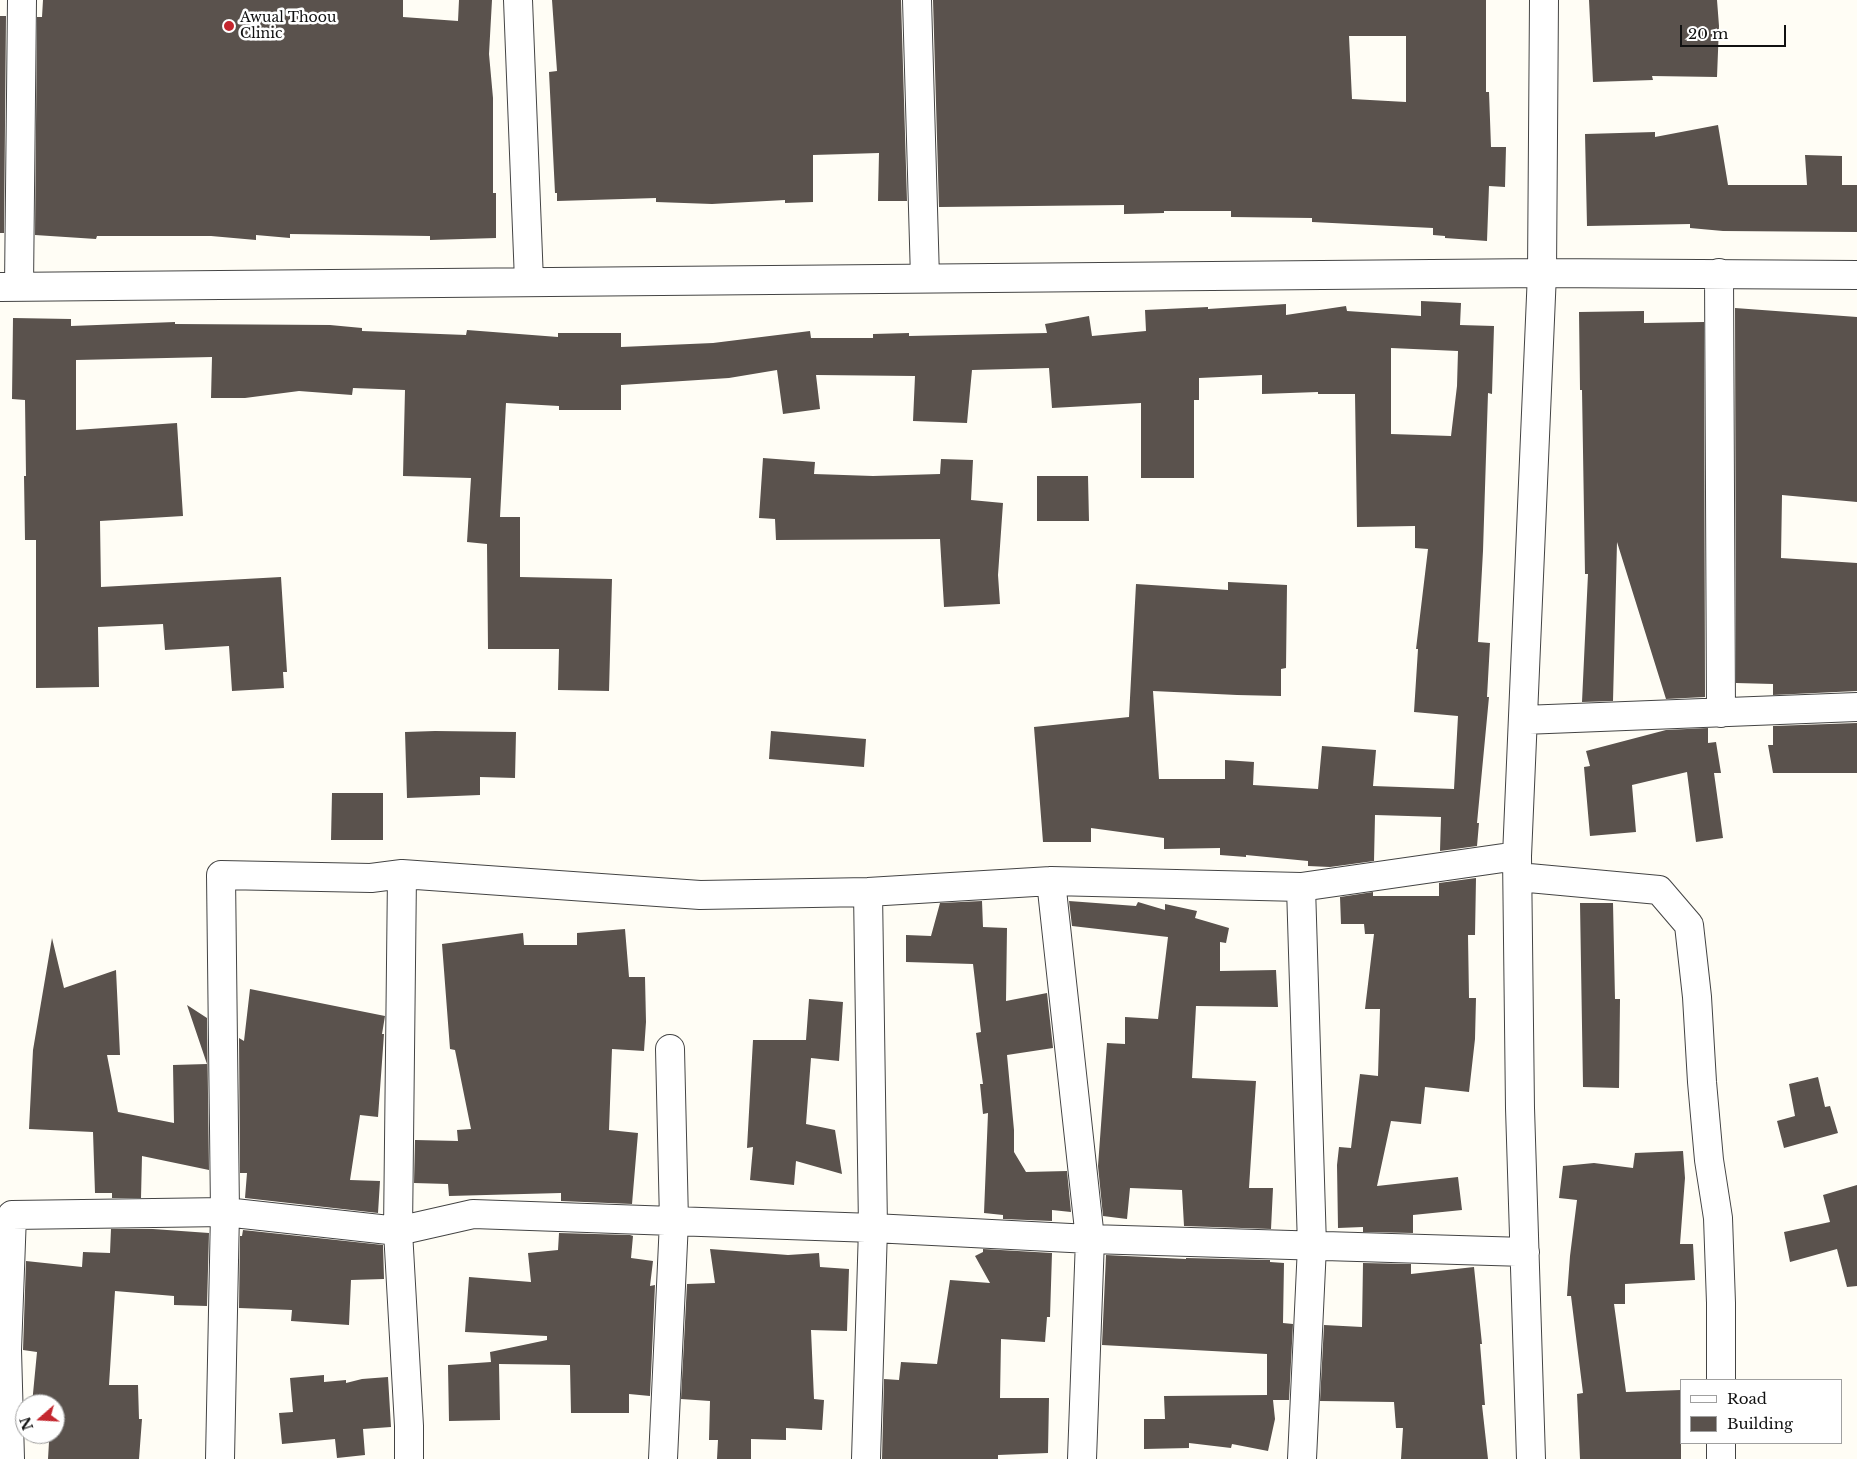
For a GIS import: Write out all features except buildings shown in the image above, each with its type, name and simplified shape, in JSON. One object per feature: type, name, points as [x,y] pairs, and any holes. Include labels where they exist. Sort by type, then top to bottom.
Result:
[{"type":"street","points":[[22,0],[10,287],[1542,273],[1857,275]]},
{"type":"street","points":[[518,0],[529,281]]},
{"type":"street","points":[[917,0],[925,278]]},
{"type":"street","points":[[1531,1459],[1520,1108],[1518,866],[1542,273],[1544,0]]},
{"type":"street","points":[[1719,273],[1721,713]]},
{"type":"street","points":[[1523,720],[1857,707]]},
{"type":"street","points":[[220,1459],[225,1212],[221,875],[372,878],[402,874],[700,895],[868,892],[1051,881],[1301,887],[1518,866],[1659,890],[1689,924],[1697,997],[1709,1160],[1718,1218],[1721,1379]]},
{"type":"street","points":[[402,874],[398,1231],[409,1426],[409,1459]]},
{"type":"street","points":[[1051,881],[1090,1239],[1082,1459]]},
{"type":"street","points":[[1301,887],[1312,1246],[1302,1459]]},
{"type":"street","points":[[866,1459],[873,1228],[868,892]]},
{"type":"street","points":[[663,1459],[674,1221],[670,1049]]},
{"type":"street","points":[[10,1459],[7,1350],[12,1216],[225,1212],[398,1231],[473,1214],[873,1228],[1090,1239],[1525,1252]]},
{"type":"street","points":[[1721,1444],[1721,1459]]},
{"type":"place","name":"Awual Thoou Clinic","points":[[229,26]]}]
